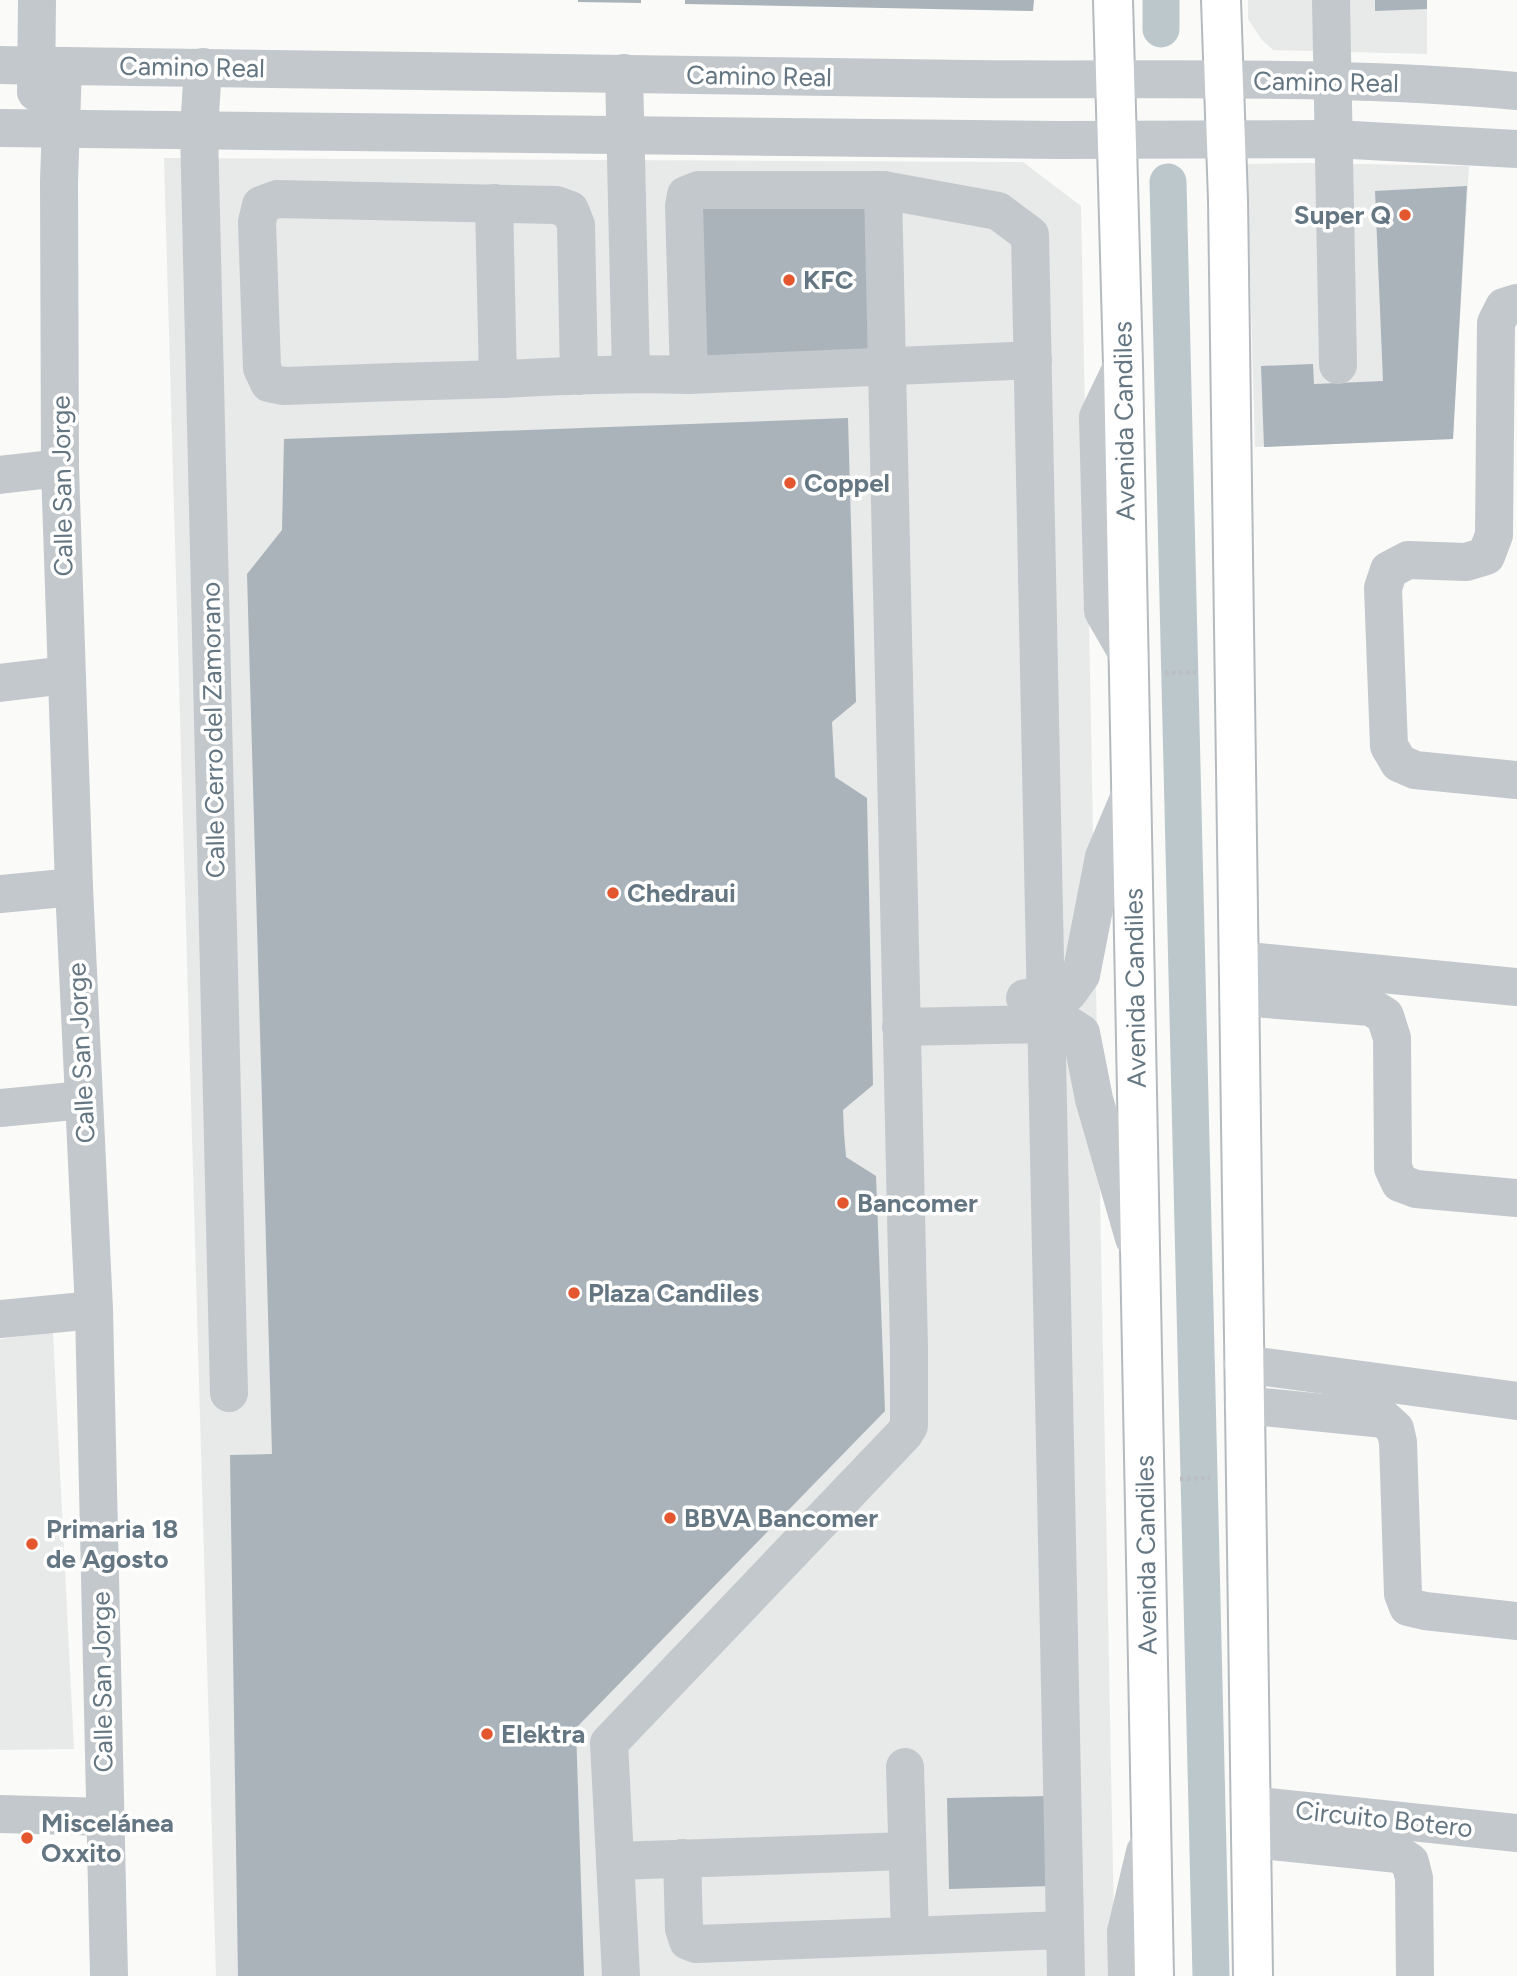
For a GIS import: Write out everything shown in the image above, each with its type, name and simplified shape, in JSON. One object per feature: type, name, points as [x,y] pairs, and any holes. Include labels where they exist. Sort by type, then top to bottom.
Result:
[{"type":"main road","name":"Avenida Candiles","points":[[1113,0],[1124,365],[1154,1976]]},
{"type":"main road","points":[[1221,0],[1226,139],[1253,1976]]},
{"type":"street","name":"Calle San Jorge","points":[[37,0],[32,129],[60,181],[60,468],[74,887],[94,1310],[109,1976]]},
{"type":"street","points":[[1331,0],[1338,365]]},
{"type":"street","name":"Camino Real","points":[[33,66],[1332,81],[1452,85],[1517,91]]},
{"type":"street","name":"Calle Cerro del Zamorano","points":[[203,67],[199,130],[229,1393]]},
{"type":"street","points":[[624,73],[631,373]]},
{"type":"street","points":[[32,129],[625,136],[1334,139],[1517,149]]},
{"type":"street","points":[[688,374],[684,206],[687,195],[699,190],[883,190],[998,211],[1030,235],[1058,1018],[1066,1976]]},
{"type":"street","points":[[621,1976],[609,1749],[612,1738],[909,1426],[883,190]]},
{"type":"street","points":[[579,376],[576,225],[570,210],[556,205],[277,199],[261,205],[257,222],[262,368],[269,383],[284,386],[579,376],[631,373],[688,374],[1033,360]]},
{"type":"street","points":[[494,203],[498,379]]},
{"type":"street","points":[[1517,303],[1504,307],[1496,323],[1494,535],[1486,556],[1466,562],[1408,560],[1389,570],[1383,588],[1389,746],[1399,763],[1415,769],[1517,780]]},
{"type":"street","points":[[0,475],[60,468]]},
{"type":"street","points":[[0,683],[66,675]]},
{"type":"street","points":[[1132,791],[1104,857],[1081,975],[1068,993],[1058,1018],[1094,1099],[1141,1263]]},
{"type":"street","points":[[0,894],[74,887]]},
{"type":"street","points":[[1239,979],[1517,987]]},
{"type":"street","points":[[1239,979],[1371,1007],[1385,1017],[1392,1038],[1393,1168],[1400,1183],[1416,1188],[1517,1198]]},
{"type":"street","points":[[902,1016],[1058,1018]]},
{"type":"street","points":[[0,1108],[83,1100]]},
{"type":"street","points":[[0,1319],[94,1310]]},
{"type":"street","points":[[1243,1364],[1517,1401]]},
{"type":"street","points":[[1244,1405],[1384,1419],[1395,1429],[1398,1442],[1403,1594],[1408,1607],[1517,1621]]},
{"type":"street","points":[[905,1767],[910,1935]]},
{"type":"street","points":[[0,1814],[106,1817]]},
{"type":"street","name":"Circuito Botero","points":[[1251,1822],[1517,1833]]},
{"type":"street","name":"Circuito Botero","points":[[1251,1822],[1398,1854],[1410,1862],[1414,1878],[1415,1976]]},
{"type":"street","points":[[1126,1976],[1126,1932],[1152,1826]]},
{"type":"street","points":[[615,1861],[907,1851]]},
{"type":"street","points":[[682,1858],[684,1930],[688,1941],[696,1944],[1065,1930]]},
{"type":"path","points":[[1163,673],[1202,672]]},
{"type":"path","points":[[1178,1479],[1214,1478]]},
{"type":"shaded area","points":[[1248,0],[1427,0],[1427,54],[1273,50],[1262,40],[1248,19]]},
{"type":"shaded area","points":[[164,158],[1023,162],[1081,206],[1115,1976],[216,1976]]},
{"type":"shaded area","points":[[1247,164],[1469,166],[1453,439],[1255,447]]},
{"type":"shaded area","name":"Primaria 18 de Agosto","points":[[53,1332],[74,1749],[0,1750],[0,1339]]},
{"type":"building","points":[[641,0],[641,3],[578,2]]},
{"type":"building","points":[[685,0],[1034,0],[1033,11],[685,4]]},
{"type":"building","points":[[1375,0],[1427,0],[1427,9],[1375,11]]},
{"type":"building","points":[[1467,186],[1453,439],[1264,447],[1261,366],[1313,364],[1314,384],[1383,381],[1375,191]]},
{"type":"building","name":"KFC","points":[[697,200],[881,203],[878,359],[700,357]]},
{"type":"building","name":"Plaza Candiles","points":[[848,418],[856,702],[832,722],[835,777],[867,798],[873,1085],[843,1110],[846,1157],[876,1176],[885,1411],[576,1728],[584,1976],[238,1976],[230,1455],[272,1454],[247,574],[282,530],[284,439]]},
{"type":"building","points":[[1048,1796],[1051,1886],[949,1889],[947,1798]]},
{"type":"waterway","points":[[1161,0],[1161,29]]},
{"type":"waterway","points":[[1168,182],[1211,1976]]},
{"type":"place","name":"Super Q","points":[[1405,215]]},
{"type":"place","name":"KFC","points":[[789,280]]},
{"type":"place","name":"Coppel","points":[[790,483]]},
{"type":"place","name":"Chedraui","points":[[613,893]]},
{"type":"place","name":"Bancomer","points":[[843,1203]]},
{"type":"place","name":"Plaza Candiles","points":[[574,1293]]},
{"type":"place","name":"BBVA Bancomer","points":[[670,1518]]},
{"type":"place","name":"Primaria 18 de Agosto","points":[[32,1544]]},
{"type":"place","name":"Elektra","points":[[487,1734]]},
{"type":"place","name":"Miscelánea Oxxito","points":[[27,1838]]}]
